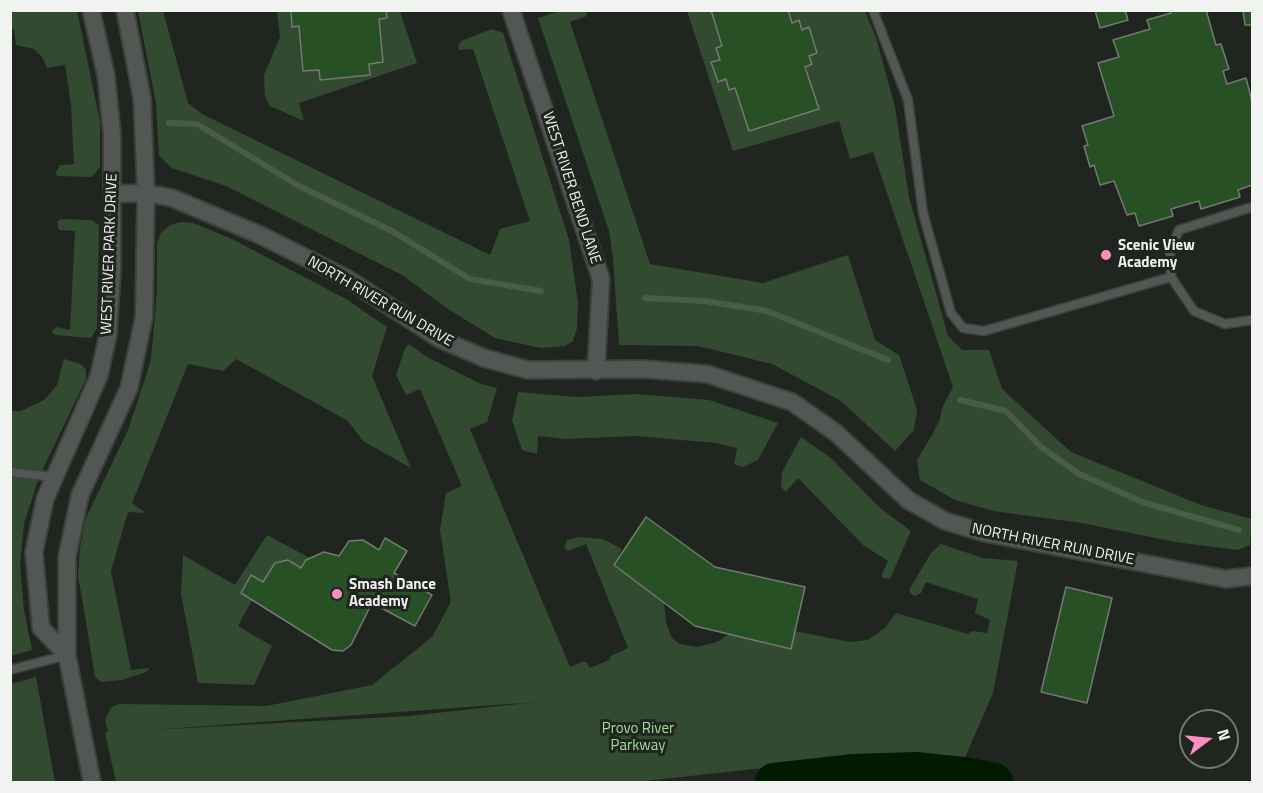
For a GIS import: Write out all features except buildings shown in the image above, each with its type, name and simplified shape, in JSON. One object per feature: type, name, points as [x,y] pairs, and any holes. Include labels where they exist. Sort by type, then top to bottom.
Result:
[{"type":"street","name":"WEST RIVER PARK DRIVE","points":[[67,655],[41,628],[36,597],[34,552],[45,499],[86,409],[105,355],[111,306],[112,134],[105,75],[91,10]]},
{"type":"street","points":[[92,783],[67,655],[67,557],[80,495],[129,388],[144,317],[146,193],[142,98],[125,10]]},
{"type":"street","name":"WEST RIVER BEND LANE","points":[[511,10],[601,279],[596,371]]},
{"type":"street","name":"NORTH RIVER RUN DRIVE","points":[[113,194],[146,193],[172,198],[261,235],[346,278],[440,339],[484,358],[528,370],[642,369],[707,374],[792,402],[835,432],[908,500],[945,521],[985,533],[1226,579],[1252,577]]},
{"type":"lane","points":[[873,10],[908,100],[923,213],[951,313],[963,328],[984,331],[1171,277]]},
{"type":"lane","points":[[1252,207],[1179,230],[1170,252],[1171,277],[1194,311],[1225,324],[1252,320]]},
{"type":"lane","points":[[10,472],[54,477]]},
{"type":"lane","points":[[10,670],[67,655]]},
{"type":"green space","points":[[11,10],[77,11],[100,122],[100,167],[92,177],[55,174],[60,165],[74,164],[71,105],[65,65],[47,68],[42,57],[34,49],[16,45],[14,29],[11,29]]},
{"type":"green space","points":[[138,11],[163,11],[188,103],[202,114],[490,255],[500,229],[530,221],[473,49],[459,50],[458,46],[461,41],[492,29],[503,33],[569,240],[578,303],[577,328],[573,341],[565,346],[541,348],[495,338],[448,309],[402,275],[226,186],[172,168],[159,156],[156,103]]},
{"type":"green space","points":[[277,11],[291,11],[292,26],[299,26],[303,71],[319,70],[320,80],[370,75],[369,64],[383,62],[379,19],[386,11],[400,11],[417,63],[299,103],[304,121],[270,106],[265,97],[264,75],[280,37]]},
{"type":"green space","points":[[560,11],[586,11],[587,16],[570,22],[650,264],[763,283],[848,255],[875,340],[899,355],[917,410],[914,430],[895,451],[841,401],[772,364],[698,346],[619,345],[609,231],[538,18]]},
{"type":"green space","points":[[687,11],[711,11],[722,46],[716,48],[720,60],[712,63],[718,82],[726,79],[729,90],[735,88],[749,131],[818,109],[805,67],[812,64],[809,56],[817,53],[809,28],[802,30],[799,21],[792,23],[788,11],[865,11],[876,37],[895,107],[909,197],[948,336],[962,350],[989,350],[1002,389],[1071,452],[1201,505],[1252,519],[1250,545],[1238,550],[1175,542],[1082,523],[993,511],[955,500],[920,480],[917,460],[940,419],[942,408],[953,387],[873,152],[850,159],[839,121],[733,151]]},
{"type":"green space","points":[[61,219],[91,220],[99,225],[97,328],[91,338],[55,335],[52,332],[56,327],[70,330],[75,231],[59,230],[57,222]]},
{"type":"green space","points":[[181,222],[193,223],[232,239],[346,299],[387,327],[372,376],[411,468],[363,441],[348,421],[236,359],[223,371],[188,364],[132,503],[146,513],[128,512],[111,571],[131,670],[150,668],[146,672],[122,680],[101,682],[95,677],[78,576],[80,548],[85,520],[128,430],[151,360],[157,291],[157,243],[161,233],[170,225]]},
{"type":"green space","name":"Provo River Parkway","points":[[409,344],[427,357],[481,384],[497,388],[487,422],[470,429],[570,667],[586,662],[590,668],[628,648],[586,544],[568,551],[564,548],[567,540],[579,537],[603,539],[622,549],[614,565],[664,603],[666,623],[672,638],[680,644],[697,647],[717,642],[729,634],[790,649],[795,631],[850,642],[868,640],[885,628],[896,613],[968,634],[972,631],[987,633],[990,620],[975,613],[978,599],[926,582],[921,593],[915,596],[909,590],[931,553],[941,544],[983,558],[1018,561],[993,693],[964,760],[919,754],[853,758],[636,782],[116,782],[105,733],[108,732],[105,719],[111,708],[118,704],[266,706],[372,685],[432,637],[451,602],[440,530],[446,493],[462,486],[420,389],[406,395],[396,375],[405,348]],"holes":[[[536,702],[409,716],[151,730]]]},
{"type":"green space","points":[[64,359],[81,364],[86,370],[86,379],[39,477],[24,524],[20,565],[24,610],[32,650],[11,656],[11,411],[21,411],[44,400],[57,385]]},
{"type":"green space","points":[[518,392],[577,397],[636,394],[709,400],[778,423],[758,460],[743,467],[734,464],[737,448],[716,443],[636,436],[565,439],[538,436],[537,454],[522,450],[512,420]]},
{"type":"green space","points":[[801,437],[831,458],[880,508],[911,531],[890,579],[883,578],[882,574],[888,561],[863,545],[798,478],[786,492],[781,487],[782,472]]},
{"type":"green space","points":[[267,535],[310,558],[301,568],[288,560],[275,563],[263,582],[251,575],[241,592],[252,600],[238,626],[272,646],[254,685],[198,683],[181,594],[183,555],[235,585]]},
{"type":"green space","points":[[36,677],[55,782],[11,782],[11,684]]},
{"type":"waterway","points":[[169,123],[197,124],[299,186],[392,231],[470,279],[541,291]]},
{"type":"waterway","points":[[645,298],[705,301],[767,311],[888,360]]},
{"type":"waterway","points":[[960,400],[1006,411],[1041,447],[1079,474],[1145,503],[1239,530]]},
{"type":"waterway","points":[[774,782],[854,773],[915,771],[964,776],[994,782]]},
{"type":"place","name":"Scenic View Academy","points":[[1106,255]]},
{"type":"place","name":"Smash Dance Academy","points":[[337,594]]}]
